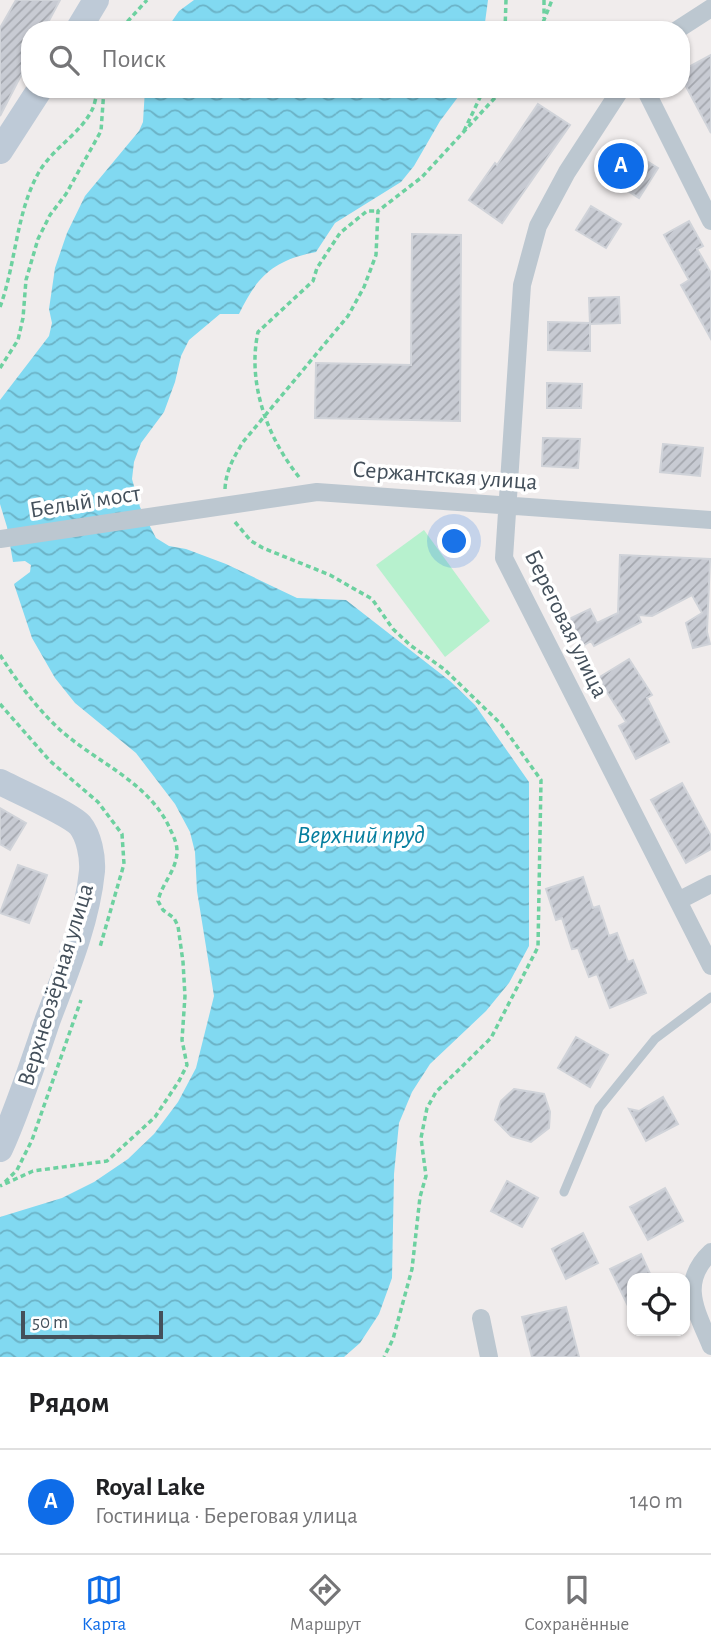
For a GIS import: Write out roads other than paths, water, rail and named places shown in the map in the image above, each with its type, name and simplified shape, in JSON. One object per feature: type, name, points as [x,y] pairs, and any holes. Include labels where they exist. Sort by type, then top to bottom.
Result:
[{"type":"street","points":[[83,21],[96,0]]},
{"type":"street","points":[[690,22],[711,8]]},
{"type":"street","points":[[0,151],[34,98]]},
{"type":"street","name":"Береговая улица","points":[[615,98],[567,172],[538,226],[522,285],[505,505],[504,558],[711,966]]},
{"type":"street","points":[[650,98],[711,221]]},
{"type":"street","name":"Сержантская улица","points":[[176,513],[317,492],[711,520]]},
{"type":"street","name":"Белый мост","points":[[0,539],[176,513]]},
{"type":"street","name":"Верхнеозёрная улица","points":[[0,782],[79,824],[89,845],[92,869],[85,910],[65,972],[14,1118],[0,1150]]},
{"type":"street","points":[[678,901],[711,884]]},
{"type":"street","points":[[711,1252],[696,1275],[691,1295],[711,1346]]},
{"type":"street","points":[[481,1318],[489,1357]]},
{"type":"lane","points":[[564,1192],[599,1108],[655,1039],[711,997]]},
{"type":"water","points":[[194,0],[488,0],[485,21],[172,21],[179,11]]},
{"type":"water","name":"Верхний пруд","points":[[144,98],[457,98],[401,182],[335,223],[316,252],[289,260],[268,272],[253,289],[239,314],[220,314],[189,340],[181,356],[164,412],[141,443],[134,462],[132,479],[140,507],[156,538],[169,546],[186,549],[226,564],[297,598],[346,600],[450,681],[475,705],[529,782],[529,946],[509,983],[486,1011],[430,1064],[412,1092],[399,1123],[394,1174],[392,1278],[379,1314],[360,1343],[344,1357],[0,1357],[0,1217],[62,1198],[94,1182],[128,1159],[154,1134],[178,1102],[196,1068],[214,996],[190,832],[175,804],[136,753],[75,703],[55,678],[32,638],[14,584],[30,572],[31,565],[25,561],[13,562],[0,504],[0,400],[49,336],[52,323],[49,309],[55,268],[67,233],[85,196],[139,131],[143,122]]},
{"type":"place","name":"Royal Lake","points":[[621,166]]}]
